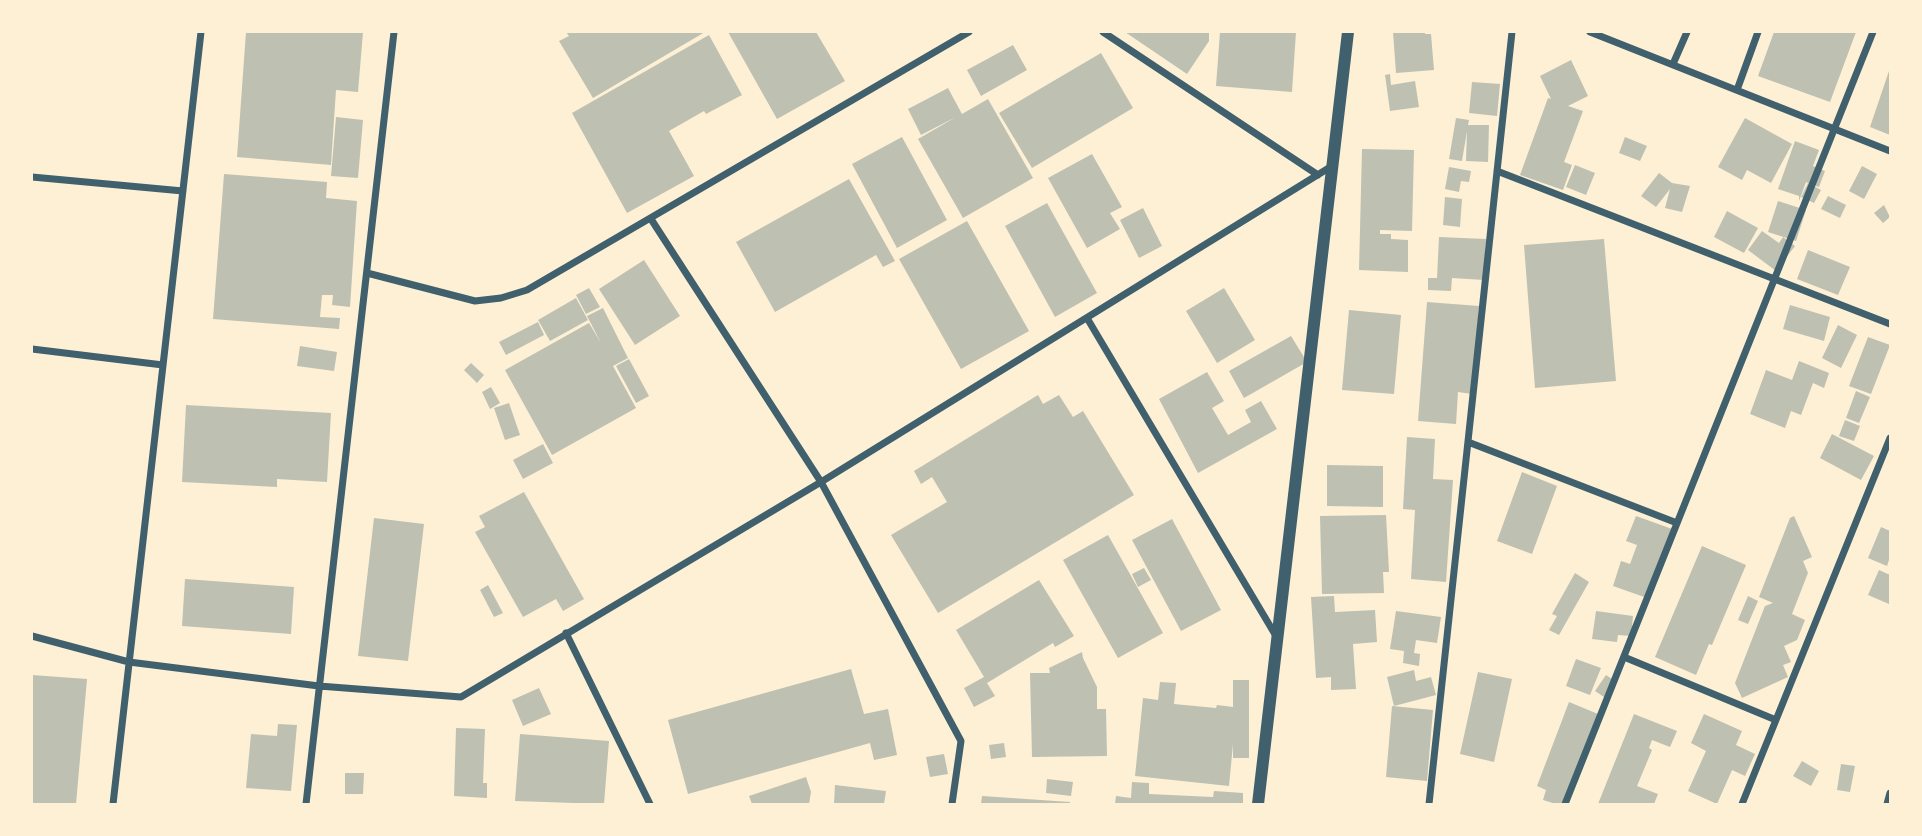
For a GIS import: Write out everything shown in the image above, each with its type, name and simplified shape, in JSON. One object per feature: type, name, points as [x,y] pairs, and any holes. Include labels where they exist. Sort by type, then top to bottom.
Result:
[{"type":"street","points":[[113,804],[201,32]]},
{"type":"street","points":[[306,804],[394,32]]},
{"type":"street","points":[[367,273],[475,301],[501,298],[527,290],[969,32]]},
{"type":"street","points":[[1103,32],[1318,175]]},
{"type":"street","points":[[1258,804],[1348,32]]},
{"type":"street","points":[[1429,804],[1512,32]]},
{"type":"street","points":[[1590,32],[1891,151]]},
{"type":"street","points":[[1673,65],[1686,32]]},
{"type":"street","points":[[1737,90],[1758,32]]},
{"type":"street","points":[[1565,804],[1873,32]]},
{"type":"street","points":[[32,636],[129,662],[319,687],[461,697],[821,482],[1333,166]]},
{"type":"street","points":[[1497,171],[1891,324]]},
{"type":"street","points":[[32,177],[183,191]]},
{"type":"street","points":[[651,219],[821,482],[961,741],[952,804]]},
{"type":"street","points":[[1087,318],[1278,639]]},
{"type":"street","points":[[32,349],[163,365]]},
{"type":"street","points":[[1742,804],[1891,438]]},
{"type":"street","points":[[1468,442],[1678,523]]},
{"type":"street","points":[[566,633],[650,804]]},
{"type":"street","points":[[1624,657],[1776,720]]},
{"type":"street","points":[[1887,804],[1891,793]]},
{"type":"building","points":[[246,32],[363,32],[358,92],[336,90],[331,165],[237,157]]},
{"type":"building","points":[[566,32],[705,32],[593,98],[559,41],[569,36]]},
{"type":"building","points":[[728,32],[816,32],[845,81],[777,119]]},
{"type":"building","points":[[1125,32],[1209,32],[1209,41],[1187,74]]},
{"type":"building","points":[[1220,32],[1296,32],[1292,92],[1216,86]]},
{"type":"building","points":[[1393,32],[1431,34],[1434,70],[1396,73]]},
{"type":"building","points":[[1774,32],[1856,32],[1830,102],[1758,76]]},
{"type":"building","points":[[709,35],[742,95],[706,114],[704,111],[669,131],[694,176],[627,213],[572,113]]},
{"type":"building","points":[[1013,45],[1027,70],[981,96],[967,70]]},
{"type":"building","points":[[1101,53],[1133,108],[1032,168],[999,113]]},
{"type":"building","points":[[1571,60],[1588,96],[1568,106],[1583,111],[1564,162],[1572,165],[1563,190],[1520,175],[1548,98],[1551,99],[1540,76]]},
{"type":"building","points":[[1890,68],[1890,135],[1870,127]]},
{"type":"building","points":[[1390,74],[1391,85],[1415,81],[1419,107],[1390,111],[1385,75]]},
{"type":"building","points":[[1472,82],[1500,84],[1497,116],[1469,113]]},
{"type":"building","points":[[948,88],[962,114],[988,99],[1033,178],[963,218],[918,139],[956,117],[921,135],[908,109]]},
{"type":"building","points":[[336,117],[363,120],[358,178],[331,176]]},
{"type":"building","points":[[1456,118],[1469,120],[1468,125],[1489,125],[1488,162],[1466,161],[1467,131],[1462,161],[1449,159]]},
{"type":"building","points":[[1745,118],[1792,144],[1771,183],[1747,170],[1742,180],[1718,167]]},
{"type":"building","points":[[902,137],[947,220],[897,248],[852,164]]},
{"type":"building","points":[[1625,137],[1647,146],[1640,161],[1619,153]]},
{"type":"building","points":[[1795,141],[1819,150],[1813,166],[1825,171],[1819,187],[1806,182],[1799,201],[1799,196],[1778,189]]},
{"type":"building","points":[[1362,149],[1414,150],[1412,231],[1380,230],[1380,234],[1391,234],[1391,239],[1408,240],[1408,272],[1359,270]]},
{"type":"building","points":[[1092,154],[1122,207],[1110,213],[1120,229],[1087,248],[1048,178]]},
{"type":"building","points":[[1575,165],[1595,173],[1586,195],[1566,187]]},
{"type":"building","points":[[1862,166],[1877,174],[1864,199],[1849,191]]},
{"type":"building","points":[[1449,167],[1471,171],[1469,182],[1461,181],[1459,192],[1445,189]]},
{"type":"building","points":[[1659,173],[1672,183],[1690,186],[1682,212],[1665,208],[1670,189],[1656,207],[1641,196]]},
{"type":"building","points":[[224,174],[327,182],[326,198],[357,201],[350,307],[332,305],[333,295],[322,295],[320,317],[340,318],[339,329],[213,319]]},
{"type":"building","points":[[849,179],[895,261],[883,267],[876,255],[775,312],[736,242]]},
{"type":"building","points":[[1808,183],[1821,190],[1814,203],[1801,197]]},
{"type":"building","points":[[1828,196],[1846,205],[1840,218],[1821,209]]},
{"type":"building","points":[[1445,197],[1462,199],[1460,227],[1443,225]]},
{"type":"building","points":[[1778,201],[1806,210],[1796,241],[1768,232]]},
{"type":"building","points":[[1047,203],[1097,293],[1055,317],[1005,226]]},
{"type":"building","points":[[1884,205],[1890,217],[1883,223],[1874,213]]},
{"type":"building","points":[[1143,208],[1162,246],[1139,258],[1120,220]]},
{"type":"building","points":[[1727,211],[1758,228],[1744,253],[1714,237]]},
{"type":"building","points":[[967,221],[1029,331],[961,369],[899,259]]},
{"type":"building","points":[[1762,231],[1779,243],[1783,237],[1795,246],[1776,271],[1748,250]]},
{"type":"building","points":[[1439,237],[1486,239],[1484,280],[1452,278],[1451,291],[1428,290],[1428,278],[1437,278]]},
{"type":"building","points":[[1604,239],[1616,381],[1535,388],[1524,245]]},
{"type":"building","points":[[1808,250],[1850,267],[1838,295],[1797,279]]},
{"type":"building","points":[[644,260],[680,316],[635,345],[599,289]]},
{"type":"building","points":[[589,288],[600,307],[586,314],[576,295]]},
{"type":"building","points":[[1224,288],[1255,340],[1217,363],[1186,311]]},
{"type":"building","points":[[576,298],[588,320],[550,341],[538,320]]},
{"type":"building","points":[[1427,302],[1479,306],[1472,394],[1458,392],[1456,424],[1418,421]]},
{"type":"building","points":[[1790,305],[1830,317],[1824,341],[1783,329]]},
{"type":"building","points":[[603,308],[628,358],[613,366],[636,408],[552,455],[505,370],[589,323],[601,343],[587,316]]},
{"type":"building","points":[[1349,310],[1401,315],[1394,394],[1342,390]]},
{"type":"building","points":[[538,322],[544,335],[506,355],[499,342]]},
{"type":"building","points":[[1838,325],[1857,335],[1841,368],[1822,358]]},
{"type":"building","points":[[1291,336],[1307,362],[1244,398],[1229,371]]},
{"type":"building","points":[[1868,337],[1890,345],[1871,394],[1849,386]]},
{"type":"building","points":[[300,346],[337,352],[334,371],[297,366]]},
{"type":"building","points":[[629,359],[649,396],[636,403],[616,366]]},
{"type":"building","points":[[1799,361],[1829,373],[1824,388],[1813,383],[1801,415],[1791,411],[1785,428],[1750,414],[1766,370],[1792,380]]},
{"type":"building","points":[[471,363],[484,375],[477,383],[464,370]]},
{"type":"building","points":[[1207,372],[1224,401],[1212,408],[1228,435],[1251,422],[1245,410],[1261,401],[1277,429],[1198,473],[1159,399]]},
{"type":"building","points":[[491,387],[500,403],[490,409],[482,392]]},
{"type":"building","points":[[1856,391],[1870,397],[1859,423],[1846,418]]},
{"type":"building","points":[[1038,395],[1043,404],[1059,395],[1073,417],[1083,411],[1134,495],[938,613],[891,535],[947,502],[932,477],[921,484],[914,471]]},
{"type":"building","points":[[509,403],[520,435],[505,440],[494,408]]},
{"type":"building","points":[[186,405],[331,413],[327,482],[277,479],[277,487],[182,482]]},
{"type":"building","points":[[1845,420],[1860,426],[1854,441],[1839,436]]},
{"type":"building","points":[[1832,434],[1874,456],[1861,480],[1820,458]]},
{"type":"building","points":[[1407,437],[1435,439],[1433,479],[1453,480],[1446,582],[1411,579],[1415,510],[1403,509]]},
{"type":"building","points":[[543,444],[553,463],[523,479],[513,460]]},
{"type":"building","points":[[1327,465],[1383,466],[1383,507],[1327,506]]},
{"type":"building","points":[[1522,472],[1557,486],[1532,554],[1497,541]]},
{"type":"building","points":[[524,492],[584,599],[563,611],[556,599],[523,617],[475,532],[485,527],[479,516]]},
{"type":"building","points":[[1386,515],[1389,572],[1383,572],[1384,593],[1322,594],[1320,516]]},
{"type":"building","points":[[1636,516],[1672,529],[1647,598],[1613,586],[1621,561],[1630,564],[1637,545],[1626,541]]},
{"type":"building","points":[[1794,516],[1812,557],[1803,561],[1808,573],[1792,614],[1805,620],[1797,640],[1784,646],[1791,662],[1783,665],[1788,677],[1742,698],[1735,683],[1765,606],[1773,603],[1759,597],[1790,518]]},
{"type":"building","points":[[374,518],[424,524],[408,661],[358,656]]},
{"type":"building","points":[[1172,519],[1221,610],[1181,631],[1132,540]]},
{"type":"building","points":[[1881,527],[1890,531],[1890,557],[1887,566],[1868,558]]},
{"type":"building","points":[[1108,535],[1163,633],[1118,658],[1063,560]]},
{"type":"building","points":[[1702,546],[1746,565],[1712,645],[1709,644],[1696,675],[1655,657]]},
{"type":"building","points":[[1144,568],[1151,580],[1138,587],[1132,574]]},
{"type":"building","points":[[1879,570],[1890,575],[1889,604],[1868,595]]},
{"type":"building","points":[[1575,573],[1589,582],[1559,635],[1549,630],[1557,616],[1552,614]]},
{"type":"building","points":[[185,579],[294,587],[291,634],[182,626]]},
{"type":"building","points":[[1039,580],[1074,636],[1055,647],[1053,643],[987,683],[995,696],[974,707],[964,688],[984,677],[956,630]]},
{"type":"building","points":[[488,585],[503,613],[494,617],[480,590]]},
{"type":"building","points":[[1334,596],[1335,612],[1375,610],[1377,642],[1353,644],[1356,689],[1331,690],[1331,677],[1316,678],[1311,597]]},
{"type":"building","points":[[1748,596],[1758,601],[1748,624],[1738,620]]},
{"type":"building","points":[[1396,611],[1441,617],[1437,643],[1416,640],[1414,653],[1420,654],[1419,666],[1403,663],[1404,651],[1390,649]]},
{"type":"building","points":[[1596,611],[1633,616],[1631,636],[1618,635],[1617,642],[1592,639]]},
{"type":"building","points":[[1082,652],[1097,687],[1097,709],[1106,709],[1107,756],[1032,757],[1030,673],[1050,673],[1049,668]]},
{"type":"building","points":[[1576,659],[1601,668],[1590,695],[1566,686]]},
{"type":"building","points":[[851,669],[864,714],[888,709],[897,755],[874,760],[870,743],[688,794],[668,720]]},
{"type":"building","points":[[1414,670],[1416,681],[1431,677],[1436,695],[1394,706],[1387,677]]},
{"type":"building","points":[[1478,672],[1512,679],[1494,762],[1460,754]]},
{"type":"building","points":[[32,675],[87,679],[76,804],[32,804]]},
{"type":"building","points":[[1606,675],[1615,681],[1604,697],[1595,691]]},
{"type":"building","points":[[1233,680],[1249,680],[1249,758],[1233,758],[1233,744],[1229,786],[1135,776],[1143,698],[1158,700],[1160,682],[1176,683],[1174,704],[1233,707]]},
{"type":"building","points":[[539,688],[551,714],[523,726],[512,700]]},
{"type":"building","points":[[1569,702],[1598,714],[1564,804],[1556,804],[1543,800],[1546,790],[1537,786]]},
{"type":"building","points":[[1392,706],[1433,710],[1427,781],[1386,777]]},
{"type":"building","points":[[1634,714],[1677,731],[1670,747],[1652,740],[1649,748],[1652,750],[1637,786],[1658,794],[1654,804],[1598,804]]},
{"type":"building","points":[[1704,714],[1742,731],[1736,745],[1755,754],[1745,776],[1732,770],[1717,804],[1688,791],[1706,751],[1691,743]]},
{"type":"building","points":[[278,724],[297,725],[291,791],[246,788],[251,734],[277,736]]},
{"type":"building","points":[[456,728],[485,729],[483,783],[487,783],[487,798],[454,796]]},
{"type":"building","points":[[520,734],[609,741],[604,804],[515,801]]},
{"type":"building","points":[[1004,743],[1006,757],[991,759],[989,745]]},
{"type":"building","points":[[944,754],[948,774],[930,777],[926,757]]},
{"type":"building","points":[[1802,761],[1819,771],[1811,786],[1793,776]]},
{"type":"building","points":[[1841,764],[1855,766],[1850,792],[1837,790]]},
{"type":"building","points":[[345,773],[364,773],[363,794],[345,794]]},
{"type":"building","points":[[806,777],[811,792],[809,804],[752,804],[749,796]]},
{"type":"building","points":[[1047,779],[1073,782],[1071,796],[1046,793]]},
{"type":"building","points":[[1132,782],[1149,783],[1149,794],[1213,797],[1214,791],[1243,793],[1243,804],[1115,804],[1116,796],[1131,798]]},
{"type":"building","points":[[835,785],[886,791],[884,804],[834,804]]},
{"type":"building","points":[[982,796],[1070,802],[1070,804],[981,804]]}]
